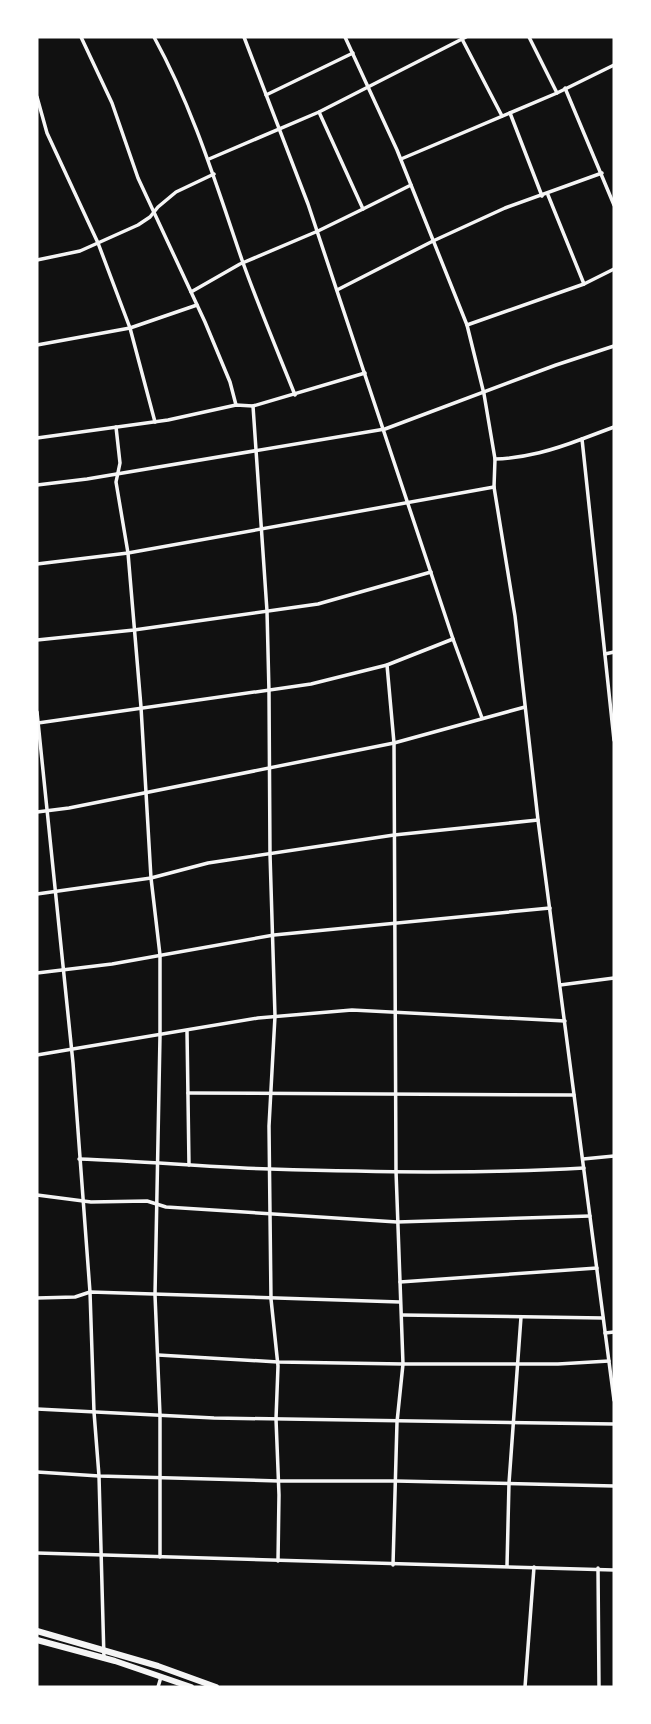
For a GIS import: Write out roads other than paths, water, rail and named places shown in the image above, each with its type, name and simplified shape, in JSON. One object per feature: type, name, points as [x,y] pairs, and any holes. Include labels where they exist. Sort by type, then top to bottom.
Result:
[{"type":"highway","points":[[37,1631],[104,1649],[216,1687]]},
{"type":"highway","points":[[37,1640],[191,1687]]},
{"type":"street","points":[[81,37],[112,103],[138,178],[230,382],[236,405]]},
{"type":"street","points":[[155,37],[172,70],[209,159],[243,263],[295,395]]},
{"type":"street","points":[[244,37],[281,128],[318,231],[453,639],[482,718]]},
{"type":"street","points":[[345,37],[401,159],[467,326],[484,394],[495,459],[495,487],[515,616],[538,820],[614,1399]]},
{"type":"street","points":[[529,37],[557,93]]},
{"type":"street","points":[[209,159],[319,112],[460,38],[502,116]]},
{"type":"street","points":[[266,95],[353,53]]},
{"type":"street","points":[[401,159],[557,93],[614,65]]},
{"type":"street","points":[[565,88],[614,205]]},
{"type":"street","points":[[37,97],[47,133],[98,243],[130,328],[155,422]]},
{"type":"street","points":[[319,112],[363,209]]},
{"type":"street","points":[[510,113],[542,196]]},
{"type":"street","points":[[337,290],[433,240],[505,208],[602,173]]},
{"type":"street","points":[[37,260],[80,251],[138,225],[176,192],[214,174]]},
{"type":"street","points":[[191,292],[243,263],[318,231],[411,185]]},
{"type":"street","points":[[548,194],[584,284]]},
{"type":"street","points":[[467,326],[584,284],[614,268]]},
{"type":"street","points":[[37,345],[130,328],[197,305]]},
{"type":"street","points":[[37,485],[385,429],[614,346]]},
{"type":"street","points":[[37,438],[155,422],[236,405],[253,406],[365,373]]},
{"type":"street","points":[[253,406],[254,452],[267,611],[271,769],[270,854],[275,1016],[270,1093],[270,1214],[271,1299],[278,1362],[278,1561]]},
{"type":"street","points":[[116,426],[120,463],[116,482],[128,553],[151,878],[160,955],[155,1295],[160,1415],[160,1557]]},
{"type":"street","points":[[495,459],[541,453],[614,427]]},
{"type":"street","points":[[582,439],[614,740]]},
{"type":"street","points":[[37,564],[128,553],[495,487]]},
{"type":"street","points":[[37,640],[134,630],[318,604],[431,572]]},
{"type":"street","points":[[37,723],[269,691],[349,676],[387,665],[453,639]]},
{"type":"street","points":[[605,654],[614,652]]},
{"type":"street","points":[[387,665],[394,743],[396,1171],[403,1364],[397,1422],[393,1565]]},
{"type":"street","points":[[37,812],[271,769],[394,743],[525,707]]},
{"type":"street","points":[[37,712],[71,1049],[90,1292],[104,1659]]},
{"type":"street","points":[[37,894],[151,878],[208,863],[394,835],[538,820]]},
{"type":"street","points":[[37,973],[274,935],[550,908]]},
{"type":"street","points":[[559,985],[614,978]]},
{"type":"street","points":[[37,1055],[275,1016],[352,1010],[565,1021]]},
{"type":"street","points":[[187,1031],[189,1165]]},
{"type":"street","points":[[188,1093],[574,1095]]},
{"type":"street","points":[[583,1159],[614,1156]]},
{"type":"street","points":[[79,1159],[270,1169],[396,1171],[584,1168]]},
{"type":"street","points":[[37,1195],[82,1201],[147,1201],[166,1207],[397,1222],[590,1216]]},
{"type":"street","points":[[399,1282],[597,1268]]},
{"type":"street","points":[[37,1298],[75,1297],[90,1292],[400,1302]]},
{"type":"street","points":[[402,1315],[603,1318]]},
{"type":"street","points":[[507,1567],[512,1424],[521,1317]]},
{"type":"street","points":[[605,1333],[614,1332]]},
{"type":"street","points":[[158,1355],[278,1362],[403,1364],[609,1361]]},
{"type":"street","points":[[37,1409],[276,1419],[614,1424]]},
{"type":"street","points":[[37,1472],[279,1481],[614,1486]]},
{"type":"street","points":[[37,1553],[614,1570]]},
{"type":"street","points":[[525,1687],[534,1567]]},
{"type":"street","points":[[598,1568],[598,1687]]},
{"type":"street","points":[[158,1687],[161,1677]]}]
